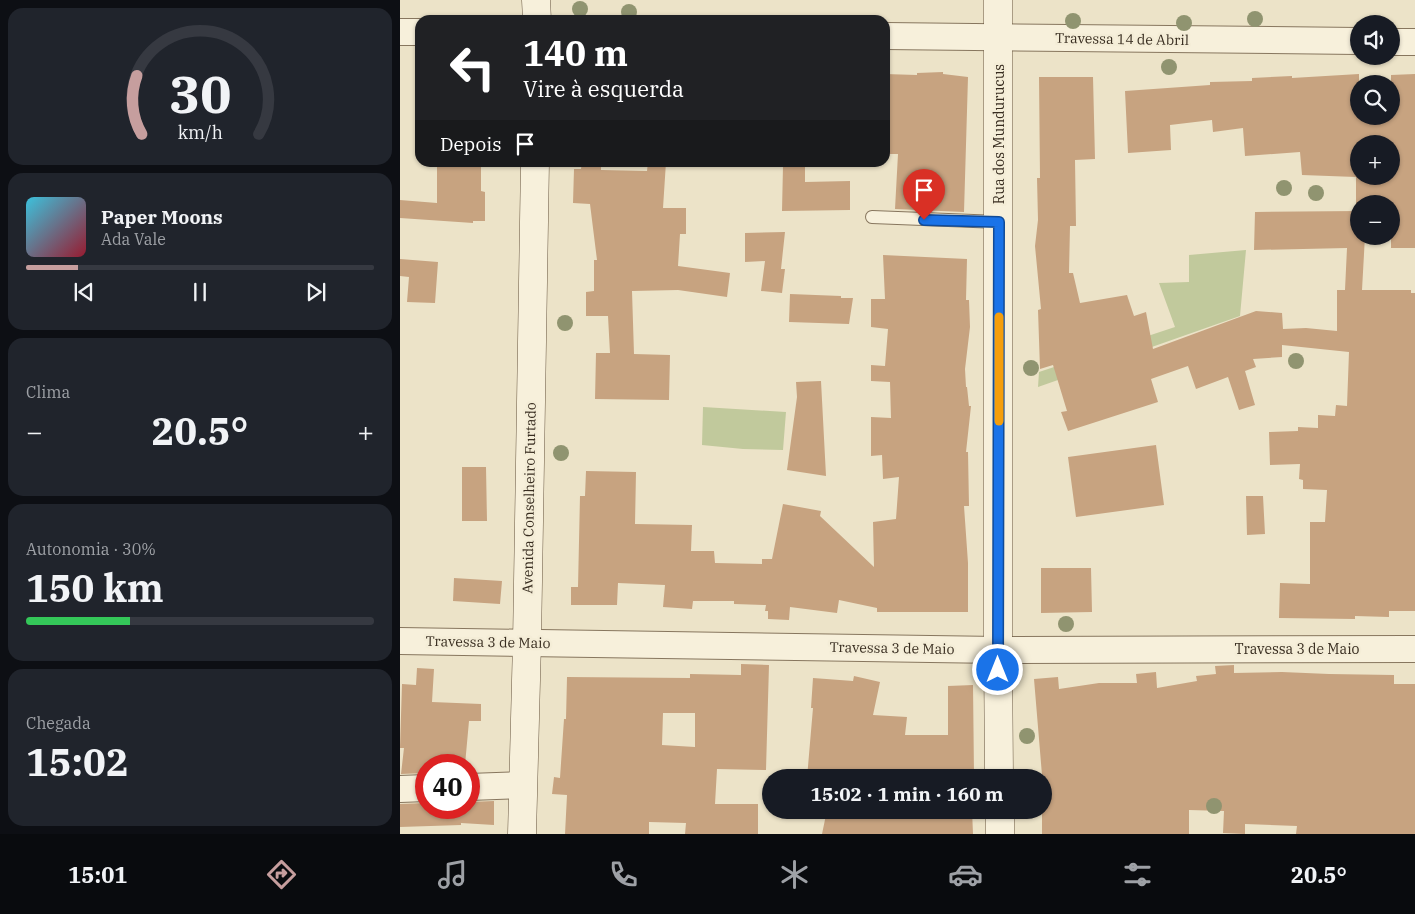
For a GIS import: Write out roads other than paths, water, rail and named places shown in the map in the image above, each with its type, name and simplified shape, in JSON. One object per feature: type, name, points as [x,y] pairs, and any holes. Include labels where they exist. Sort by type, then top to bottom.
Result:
[{"type":"street","points":[[536,0],[536,15]]},
{"type":"street","name":"Rua dos Mundurucus","points":[[998,0],[998,650],[1000,769]]},
{"type":"street","points":[[400,32],[415,32]]},
{"type":"street","name":"Travessa 14 de Abril","points":[[890,36],[1350,41]]},
{"type":"street","points":[[1400,42],[1415,42]]},
{"type":"street","name":"Avenida Conselheiro Furtado","points":[[522,834],[535,167]]},
{"type":"street","name":"Travessa 3 de Maio","points":[[400,641],[998,650],[1415,649]]},
{"type":"street","points":[[480,787],[524,785]]},
{"type":"street","points":[[400,789],[415,788]]},
{"type":"street","points":[[1000,819],[1000,834]]},
{"type":"lane","points":[[872,218],[999,222]]}]
